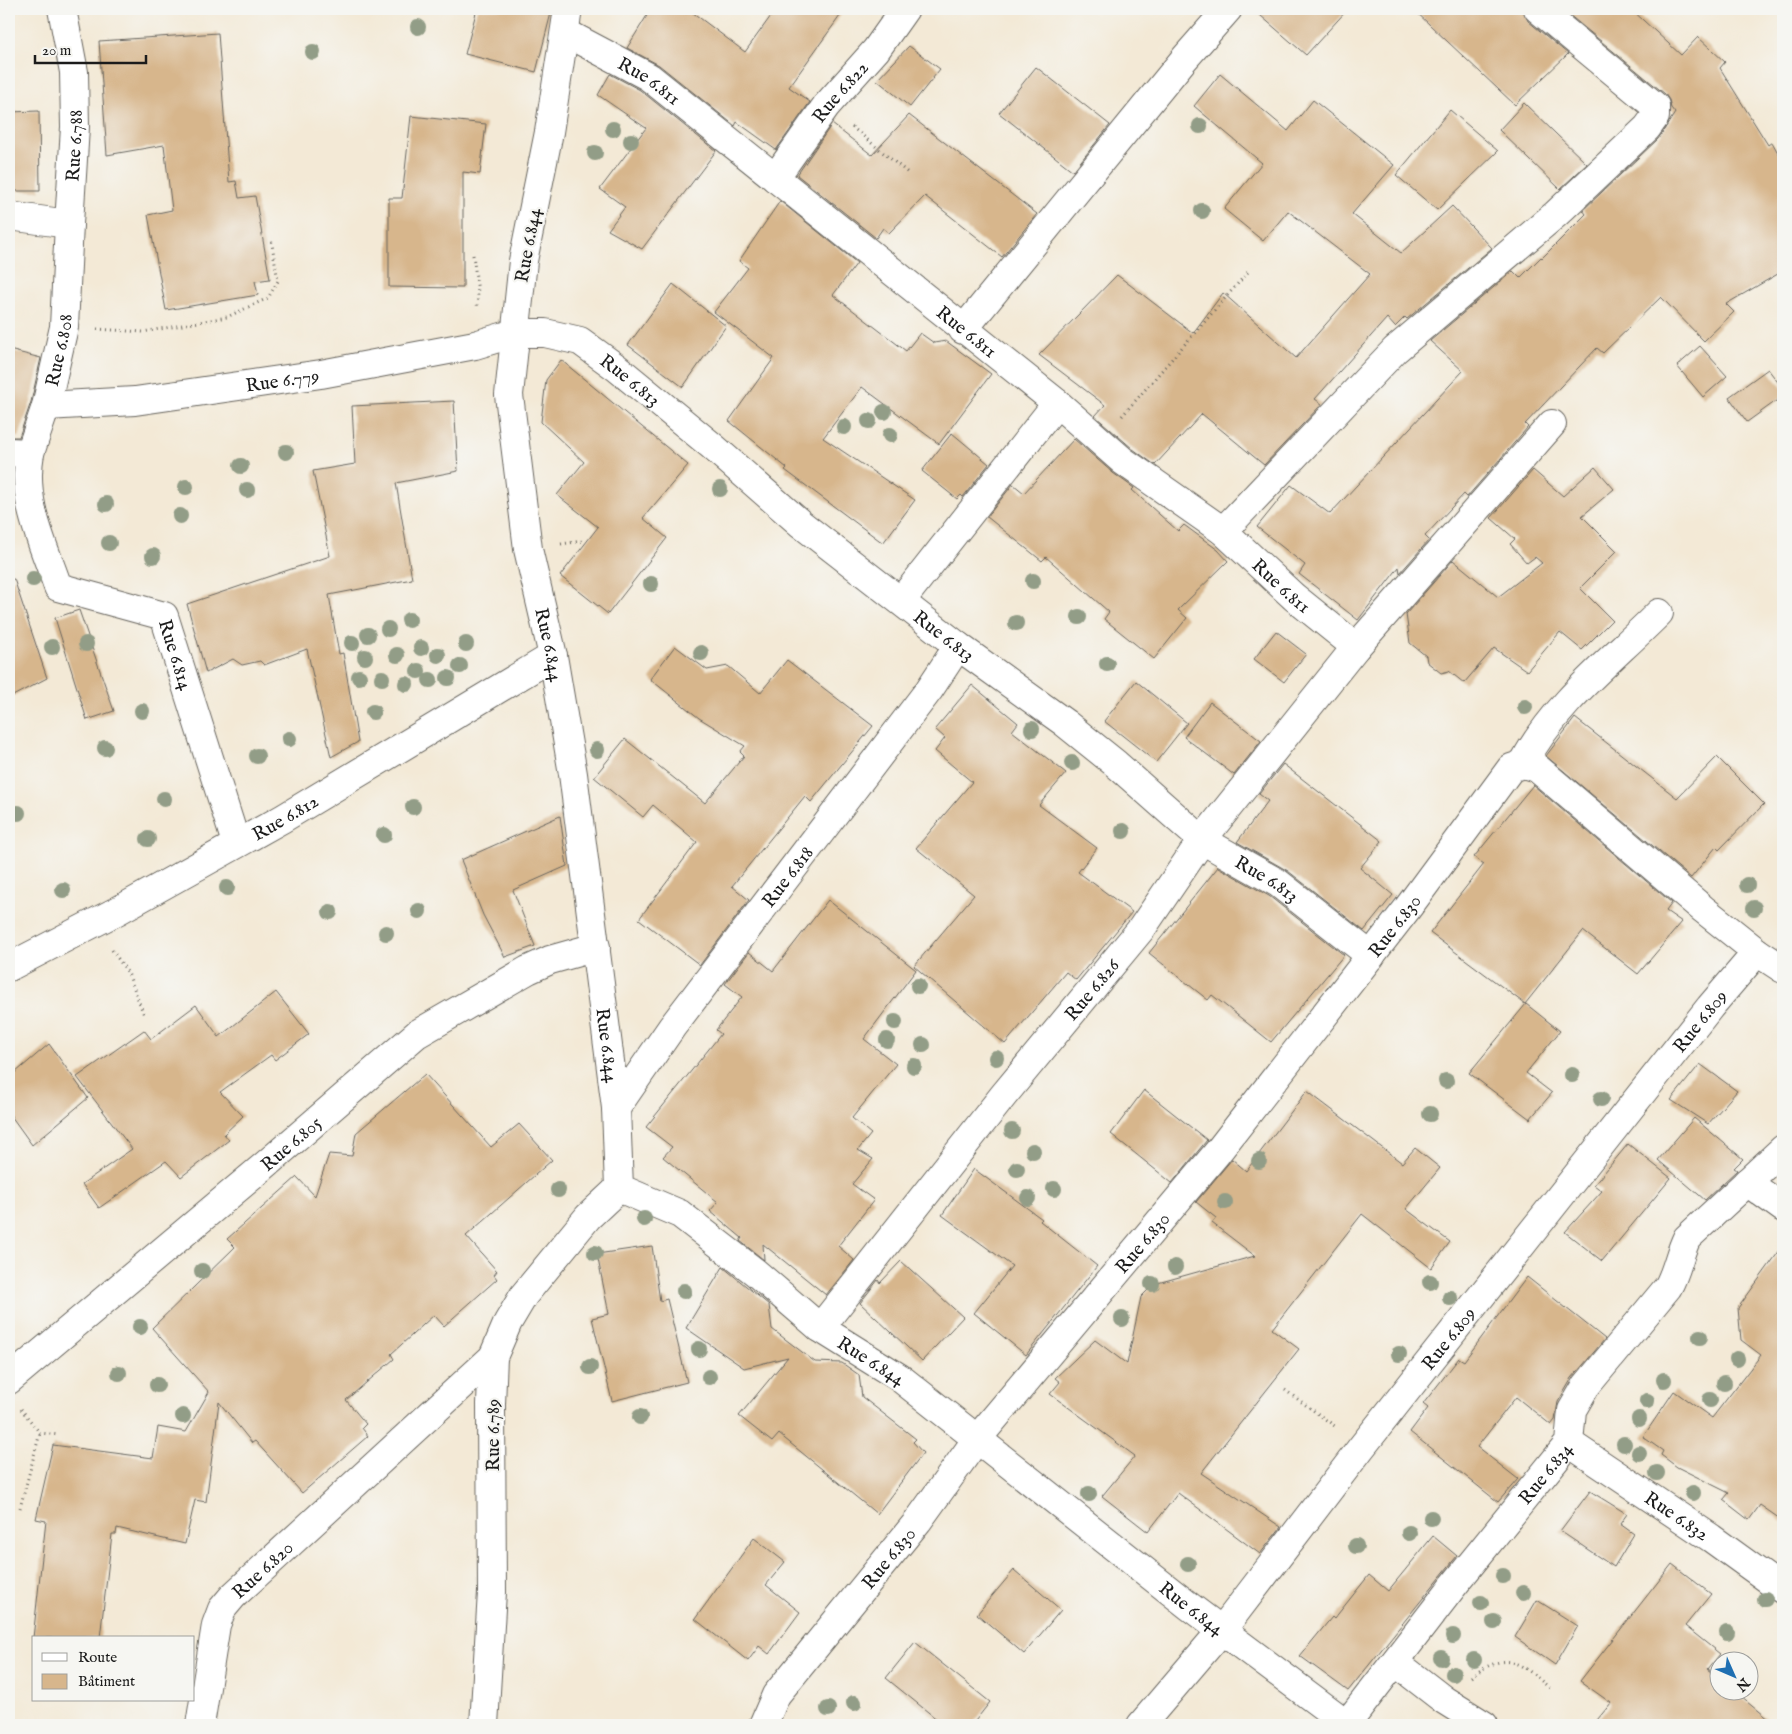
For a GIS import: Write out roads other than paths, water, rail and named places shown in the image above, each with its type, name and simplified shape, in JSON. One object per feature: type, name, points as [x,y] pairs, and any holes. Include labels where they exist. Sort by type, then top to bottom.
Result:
[{"type":"street","name":"Rue 6.788","points":[[62,9],[74,72],[75,127],[69,224]]},
{"type":"street","name":"Rue 6.822","points":[[775,178],[826,106],[876,50],[905,9]]},
{"type":"street","points":[[963,330],[1228,9]]},
{"type":"street","points":[[1223,531],[1395,350],[1556,214],[1647,128],[1655,118],[1655,106],[1538,9]]},
{"type":"street","name":"Rue 6.811","points":[[567,21],[649,77],[775,178],[814,206],[963,330],[1057,403],[1123,461],[1223,531],[1294,596],[1356,647]]},
{"type":"street","name":"Rue 6.844","points":[[567,21],[550,132],[523,261],[509,395],[528,549],[553,656],[573,774],[616,1108],[619,1188],[680,1214],[755,1272],[820,1328],[900,1378],[1189,1606],[1347,1725]]},
{"type":"street","points":[[9,216],[69,224]]},
{"type":"street","name":"Rue 6.808","points":[[19,452],[46,406],[64,327],[69,224]]},
{"type":"street","name":"Rue 6.779","points":[[46,406],[135,401],[321,374],[476,345],[515,333]]},
{"type":"street","name":"Rue 6.813","points":[[515,333],[545,333],[580,341],[661,404],[802,524],[958,646],[1065,723],[1138,782],[1202,840],[1278,883],[1371,956]]},
{"type":"street","points":[[901,601],[1057,403]]},
{"type":"street","name":"Rue 6.826","points":[[820,1328],[1003,1096],[1142,928],[1202,840],[1356,647],[1552,424]]},
{"type":"street","name":"Rue 6.814","points":[[19,452],[26,474],[27,494],[38,533],[58,587],[164,616],[236,843]]},
{"type":"street","points":[[1659,613],[1561,710],[1536,740],[1523,764],[1537,768],[1757,952],[1783,969]]},
{"type":"street","name":"Rue 6.818","points":[[616,1108],[672,1026],[929,690],[958,646]]},
{"type":"street","name":"Rue 6.812","points":[[9,967],[282,819],[553,656]]},
{"type":"street","name":"Rue 6.830","points":[[763,1725],[776,1695],[918,1521],[978,1439],[1218,1153],[1371,956],[1511,768],[1523,764]]},
{"type":"street","name":"Rue 6.805","points":[[12,1391],[416,1034],[528,970],[550,960],[596,947]]},
{"type":"street","name":"Rue 6.809","points":[[1140,1725],[1222,1630],[1361,1448],[1710,1007],[1757,952]]},
{"type":"street","name":"Rue 6.834","points":[[1347,1725],[1569,1443],[1572,1410],[1586,1386],[1668,1287],[1676,1272],[1687,1238],[1783,1149]]},
{"type":"street","points":[[1747,1182],[1783,1208]]},
{"type":"street","name":"Rue 6.789","points":[[484,1725],[492,1592],[491,1404],[493,1357],[508,1322],[524,1295],[588,1217],[619,1188]]},
{"type":"street","name":"Rue 6.820","points":[[200,1725],[216,1625],[222,1609],[233,1596],[493,1357]]},
{"type":"street","name":"Rue 6.832","points":[[1569,1443],[1711,1538],[1783,1590]]},
{"type":"street","points":[[1395,1662],[1444,1700],[1484,1725]]}]
